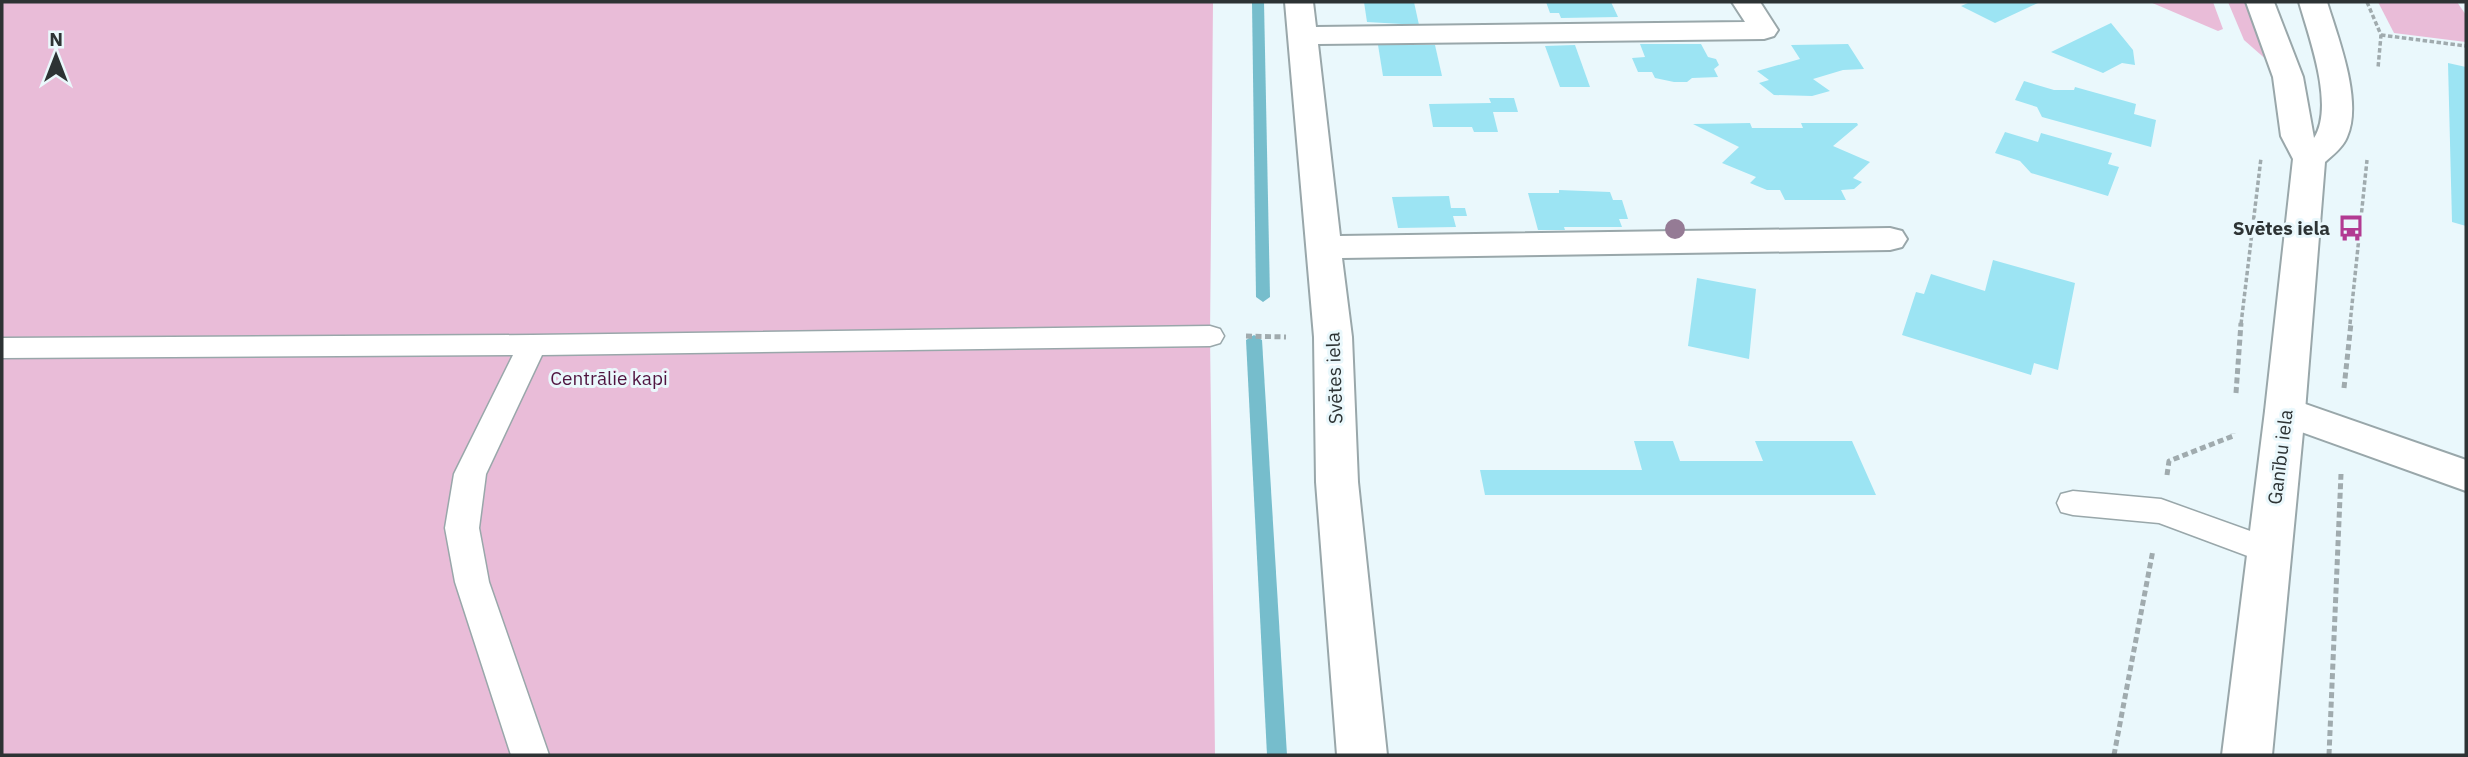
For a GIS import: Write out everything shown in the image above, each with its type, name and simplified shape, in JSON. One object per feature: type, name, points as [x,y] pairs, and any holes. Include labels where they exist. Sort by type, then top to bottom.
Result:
[{"type":"main road","points":[[1300,19],[1763,30],[1746,2]]},
{"type":"main road","name":"Ganību iela","points":[[2247,755],[2286,411],[2309,159],[2297,136],[2288,77],[2260,2]]},
{"type":"main road","points":[[2309,159],[2331,139],[2337,116],[2331,69],[2313,2]]},
{"type":"main road","name":"Svētes iela","points":[[1300,19],[1333,337],[1337,482],[1362,755]]},
{"type":"main road","points":[[1324,247],[1890,239]]},
{"type":"main road","points":[[2286,411],[2466,476]]},
{"type":"lane","points":[[2,348],[532,345],[1210,336]]},
{"type":"lane","points":[[530,755],[472,582],[462,528],[470,474],[532,345]]},
{"type":"lane","points":[[2073,503],[2161,511],[2269,551]]},
{"type":"path","points":[[2367,2],[2381,35],[2377,76]]},
{"type":"path","points":[[2381,35],[2466,46]]},
{"type":"path","points":[[2236,394],[2239,338],[2263,145]]},
{"type":"path","points":[[2329,755],[2344,370],[2368,156]]},
{"type":"path","points":[[1210,336],[1333,337]]},
{"type":"path","points":[[2166,483],[2169,461],[2233,436],[2234,422]]},
{"type":"path","points":[[2114,755],[2153,548]]},
{"type":"green space","name":"Centrālie kapi","points":[[2,2],[1213,2],[1210,336],[1215,755],[2,755]]},
{"type":"green space","points":[[2150,2],[2213,2],[2223,29],[2218,31]]},
{"type":"green space","points":[[2228,2],[2247,2],[2261,33],[2269,62],[2244,40]]},
{"type":"green space","points":[[2378,2],[2457,2],[2466,15],[2466,42],[2394,33]]},
{"type":"building","points":[[1364,2],[1414,2],[1419,25],[1367,22]]},
{"type":"building","points":[[1546,2],[1611,2],[1618,17],[1561,18],[1559,13],[1550,13]]},
{"type":"building","points":[[1965,2],[2040,2],[1995,23],[1961,6],[1968,3]]},
{"type":"building","points":[[2111,23],[2133,50],[2135,65],[2122,63],[2103,73],[2051,52]]},
{"type":"building","points":[[1640,44],[1701,44],[1708,57],[1716,59],[1719,65],[1714,69],[1718,77],[1674,82],[1655,78],[1652,72],[1638,72],[1632,58],[1645,57]]},
{"type":"building","points":[[1848,44],[1864,69],[1843,70],[1813,79],[1830,91],[1812,96],[1774,95],[1759,83],[1769,80],[1757,71],[1800,59],[1791,45]]},
{"type":"building","points":[[1378,45],[1435,45],[1442,76],[1383,76]]},
{"type":"building","points":[[1575,45],[1590,87],[1560,87],[1545,46]]},
{"type":"building","points":[[2448,63],[2466,67],[2466,226],[2452,222]]},
{"type":"building","points":[[2024,81],[2054,90],[2074,90],[2075,87],[2136,104],[2134,114],[2156,120],[2151,147],[2042,117],[2037,107],[2015,100]]},
{"type":"building","points":[[1489,98],[1514,98],[1518,112],[1493,112],[1498,132],[1474,132],[1472,127],[1433,127],[1429,104],[1491,103]]},
{"type":"building","points":[[1750,123],[1752,128],[1803,128],[1801,123],[1857,123],[1858,125],[1833,146],[1870,162],[1853,178],[1862,182],[1854,189],[1841,190],[1846,200],[1785,200],[1780,190],[1767,190],[1750,183],[1756,177],[1722,163],[1739,147],[1693,124]]},
{"type":"building","points":[[2005,132],[2038,142],[2041,133],[2112,153],[2108,164],[2119,167],[2108,196],[2031,173],[2020,161],[1995,153]]},
{"type":"building","points":[[1559,190],[1610,192],[1613,200],[1622,200],[1628,219],[1619,219],[1622,227],[1538,230],[1528,193],[1559,193]]},
{"type":"building","points":[[1449,196],[1451,208],[1465,208],[1467,216],[1453,216],[1456,227],[1398,228],[1392,197]]},
{"type":"building","points":[[1993,260],[2075,283],[2058,370],[2034,363],[2031,375],[1902,335],[1916,292],[1924,294],[1931,274],[1985,291]]},
{"type":"building","points":[[1697,278],[1756,289],[1749,359],[1688,346]]},
{"type":"building","points":[[1634,441],[1673,441],[1680,461],[1763,461],[1755,441],[1852,441],[1876,495],[1485,495],[1480,470],[1642,470]]},
{"type":"waterway","points":[[1258,2],[1263,297]]},
{"type":"waterway","points":[[1254,340],[1277,755]]},
{"type":"place","name":"Svētes iela","points":[[2351,228]]}]
